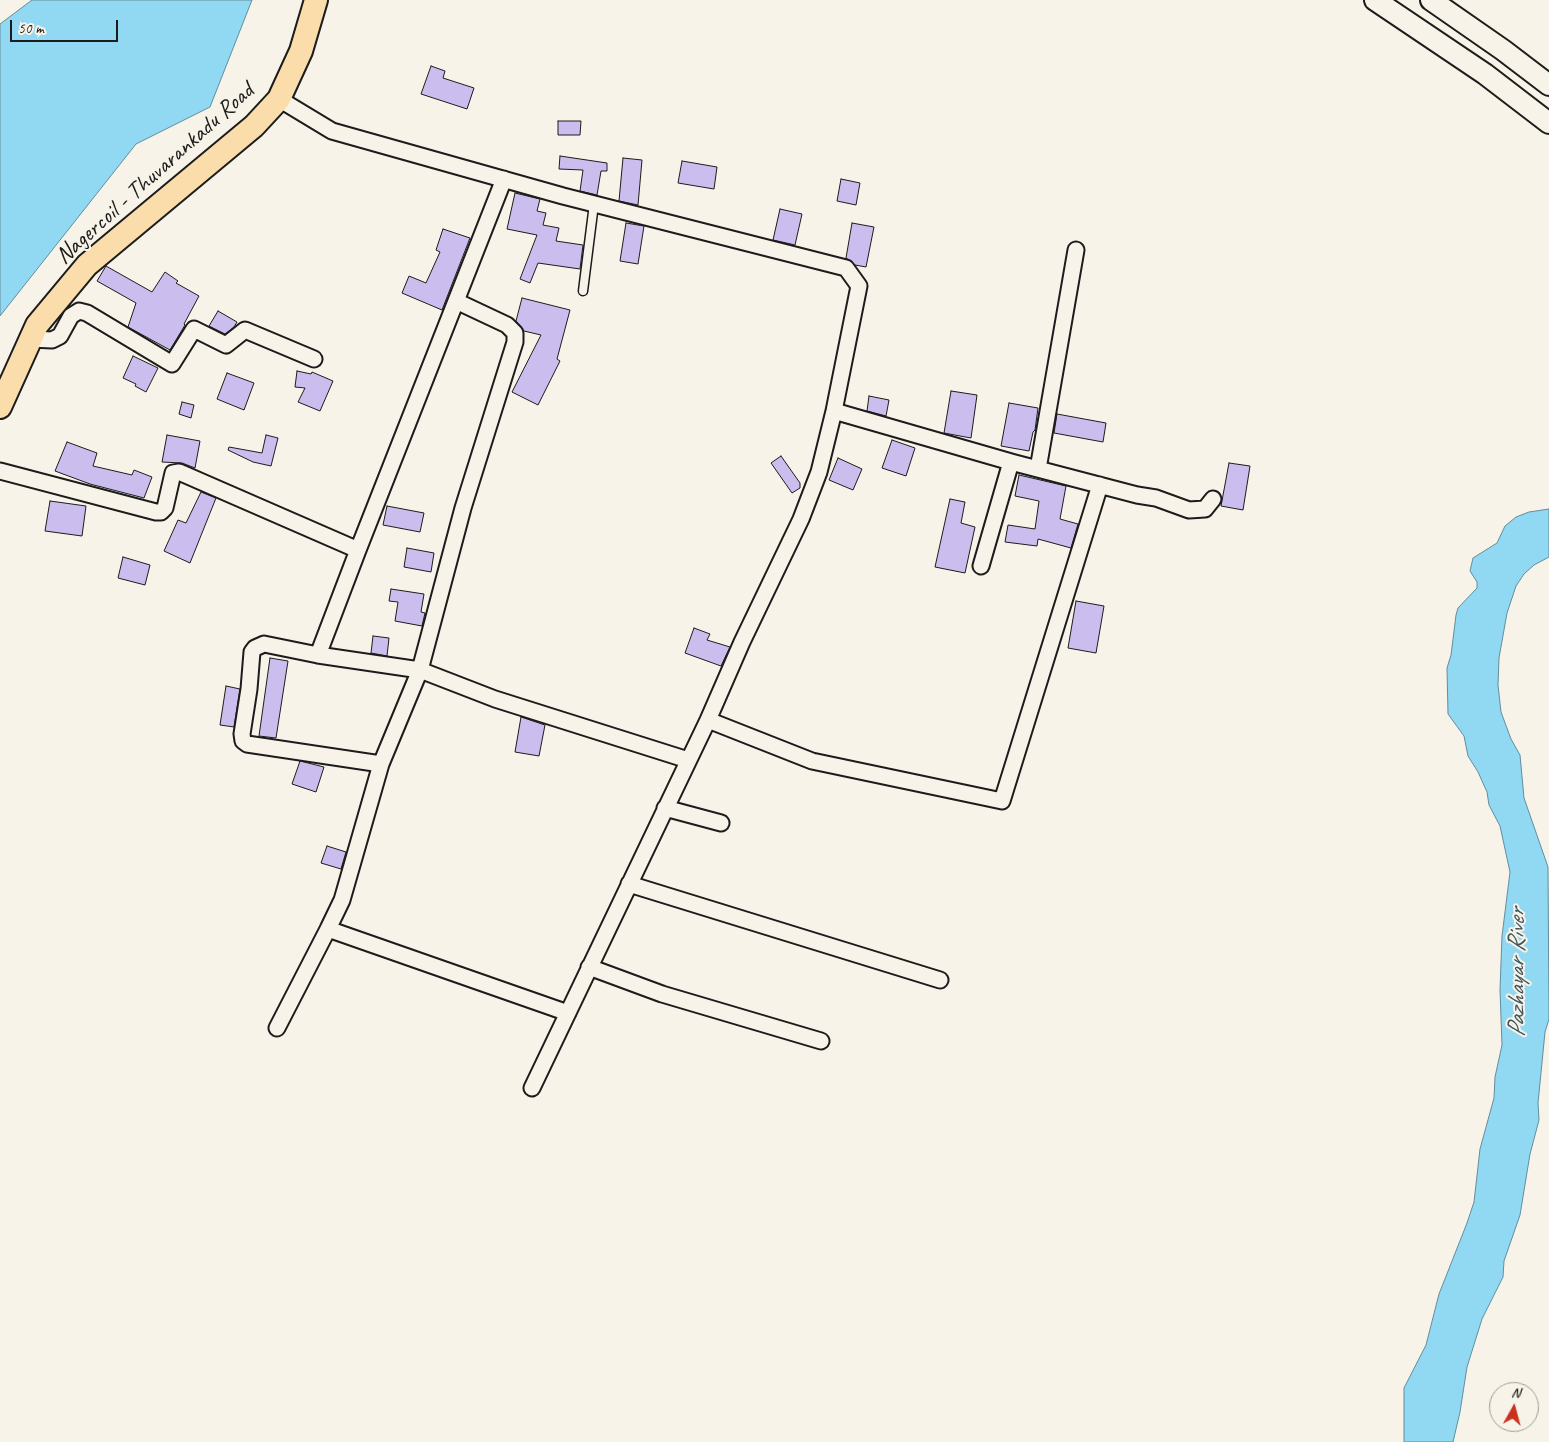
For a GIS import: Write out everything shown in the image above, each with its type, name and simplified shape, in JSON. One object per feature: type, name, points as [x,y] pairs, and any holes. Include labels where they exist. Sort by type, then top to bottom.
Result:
[{"type":"main road","name":"Nagercoil - Thuvarankadu Road","points":[[0,407],[36,325],[86,265],[254,126],[279,99],[301,51],[316,0]]},
{"type":"street","points":[[1376,0],[1485,74],[1549,124]]},
{"type":"street","points":[[1431,0],[1495,44],[1549,85]]},
{"type":"street","points":[[279,99],[332,131],[594,204],[846,268],[859,286],[834,411],[819,472],[801,519],[742,642],[708,720],[532,1088]]},
{"type":"street","points":[[318,655],[504,179]]},
{"type":"street","points":[[1038,469],[1076,250]]},
{"type":"street","points":[[277,1028],[342,900],[381,764],[420,670],[463,508],[515,342],[515,333],[507,325],[456,301]]},
{"type":"street","points":[[31,339],[52,340],[60,336],[71,316],[80,311],[87,313],[172,364],[194,329],[226,345],[244,330],[314,358]]},
{"type":"street","points":[[834,411],[1137,496],[1156,498],[1189,510],[1205,509],[1213,498]]},
{"type":"street","points":[[981,566],[1012,462]]},
{"type":"street","points":[[0,471],[156,512],[161,512],[165,508],[173,473],[179,472],[358,550]]},
{"type":"street","points":[[708,720],[812,761],[1002,801],[1100,485]]},
{"type":"street","points":[[381,764],[247,744],[243,741],[242,734],[254,648],[264,644],[318,655],[420,670],[495,699],[688,760]]},
{"type":"street","points":[[665,808],[722,823]]},
{"type":"street","points":[[629,884],[940,980]]},
{"type":"street","points":[[328,929],[568,1013]]},
{"type":"street","points":[[589,967],[662,994],[821,1041]]},
{"type":"lane","points":[[583,291],[594,204]]},
{"type":"water","points":[[32,0],[252,0],[210,107],[136,144],[0,316],[0,24]]},
{"type":"water","name":"Pazhayar River","points":[[1549,509],[1549,557],[1534,565],[1524,574],[1516,586],[1507,613],[1499,658],[1498,685],[1501,712],[1511,739],[1520,755],[1524,798],[1548,867],[1549,1019],[1545,1032],[1538,1103],[1539,1120],[1530,1154],[1520,1215],[1504,1261],[1503,1277],[1482,1319],[1467,1367],[1453,1442],[1404,1442],[1404,1388],[1426,1345],[1439,1294],[1474,1202],[1480,1149],[1494,1098],[1495,1077],[1502,1045],[1500,990],[1502,936],[1510,872],[1500,826],[1489,805],[1487,792],[1468,756],[1464,736],[1448,714],[1447,668],[1451,655],[1458,608],[1477,588],[1477,582],[1470,571],[1473,558],[1497,543],[1505,526],[1516,517],[1529,512]]},
{"type":"building","points":[[431,66],[445,71],[443,78],[474,88],[467,109],[421,94]]},
{"type":"building","points":[[558,121],[581,121],[580,135],[558,135]]},
{"type":"building","points":[[560,156],[607,163],[607,171],[601,171],[597,195],[580,191],[583,170],[559,169]]},
{"type":"building","points":[[623,158],[642,160],[638,205],[619,201]]},
{"type":"building","points":[[682,161],[717,167],[714,189],[678,183]]},
{"type":"building","points":[[841,179],[860,183],[856,205],[837,201]]},
{"type":"building","points":[[515,193],[540,199],[537,211],[546,213],[543,225],[559,228],[556,241],[583,245],[580,269],[538,263],[530,283],[520,279],[537,235],[507,229]]},
{"type":"building","points":[[780,209],[802,214],[795,245],[773,240]]},
{"type":"building","points":[[626,223],[644,226],[638,264],[620,261]]},
{"type":"building","points":[[852,223],[874,227],[866,267],[855,265],[846,258]]},
{"type":"building","points":[[443,229],[470,238],[442,310],[402,293],[409,276],[426,283],[440,252],[436,250]]},
{"type":"building","points":[[106,266],[152,292],[165,272],[178,281],[176,283],[199,296],[170,350],[128,327],[136,303],[97,281]]},
{"type":"building","points":[[522,298],[570,310],[557,359],[560,361],[538,405],[512,392],[541,335],[524,331],[516,321]]},
{"type":"building","points":[[218,311],[237,322],[225,334],[209,326]]},
{"type":"building","points":[[133,356],[158,368],[146,392],[135,386],[136,384],[123,378]]},
{"type":"building","points":[[297,371],[311,374],[312,372],[333,381],[320,411],[298,402],[305,388],[295,387]]},
{"type":"building","points":[[227,373],[254,383],[244,410],[217,399]]},
{"type":"building","points":[[951,391],[977,395],[971,438],[944,433]]},
{"type":"building","points":[[869,396],[889,400],[886,416],[867,411]]},
{"type":"building","points":[[182,402],[194,405],[191,418],[179,414]]},
{"type":"building","points":[[1009,403],[1038,408],[1035,430],[1029,451],[1001,446]]},
{"type":"building","points":[[1057,414],[1106,423],[1103,442],[1054,433]]},
{"type":"building","points":[[167,435],[200,441],[195,468],[182,463],[162,462]]},
{"type":"building","points":[[266,435],[278,438],[271,466],[253,462],[228,450],[229,447],[262,453]]},
{"type":"building","points":[[892,440],[915,448],[906,476],[882,468]]},
{"type":"building","points":[[67,442],[97,453],[93,466],[132,475],[134,470],[152,477],[144,498],[90,484],[55,471]]},
{"type":"building","points":[[781,456],[800,483],[800,488],[792,493],[771,463]]},
{"type":"building","points":[[838,458],[862,469],[853,490],[829,480]]},
{"type":"building","points":[[1229,463],[1250,466],[1243,510],[1221,506]]},
{"type":"building","points":[[1019,475],[1066,486],[1060,519],[1078,524],[1071,548],[1038,539],[1037,546],[1005,542],[1008,525],[1035,529],[1039,501],[1015,496]]},
{"type":"building","points":[[201,492],[216,498],[190,563],[164,551],[178,520],[186,523]]},
{"type":"building","points":[[950,499],[965,502],[961,523],[975,527],[965,573],[935,567]]},
{"type":"building","points":[[50,501],[86,506],[82,536],[45,531]]},
{"type":"building","points":[[387,506],[424,513],[420,532],[383,525]]},
{"type":"building","points":[[407,548],[434,553],[431,572],[404,567]]},
{"type":"building","points":[[123,557],[150,565],[145,585],[118,578]]},
{"type":"building","points":[[391,589],[424,594],[421,612],[425,613],[422,626],[395,621],[398,602],[389,601]]},
{"type":"building","points":[[1076,601],[1104,606],[1096,653],[1068,648]]},
{"type":"building","points":[[694,628],[710,634],[707,640],[730,647],[721,666],[685,653]]},
{"type":"building","points":[[373,636],[389,638],[387,656],[371,653]]},
{"type":"building","points":[[270,658],[288,661],[276,738],[259,736]]},
{"type":"building","points":[[226,686],[240,689],[234,727],[220,725]]},
{"type":"building","points":[[521,717],[545,725],[539,756],[515,752]]},
{"type":"building","points":[[300,761],[324,767],[316,792],[292,784]]},
{"type":"building","points":[[327,846],[346,852],[341,869],[321,863]]}]
